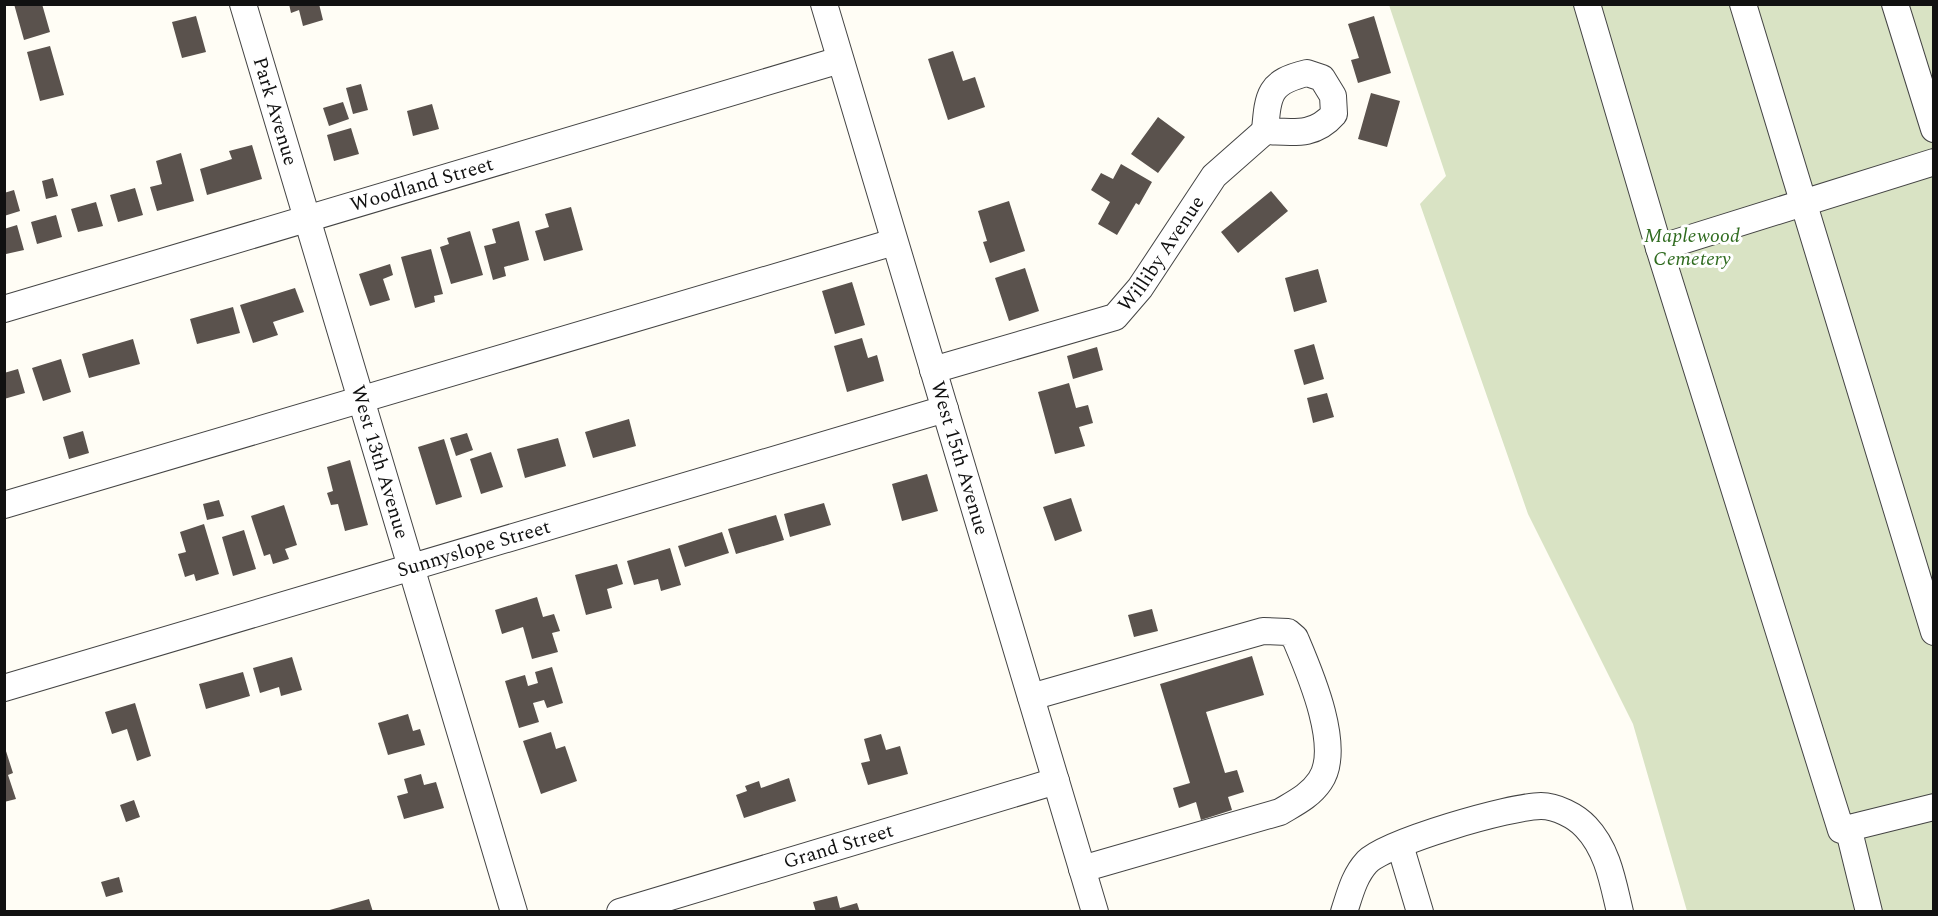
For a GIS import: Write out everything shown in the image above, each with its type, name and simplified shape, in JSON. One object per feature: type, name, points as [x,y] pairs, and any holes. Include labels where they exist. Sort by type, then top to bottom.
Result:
[{"type":"street","name":"Park Avenue","points":[[243,4],[307,219]]},
{"type":"street","name":"West 15th Avenue","points":[[824,4],[1095,912]]},
{"type":"street","points":[[1587,4],[1659,248],[1841,830],[1848,831],[1934,807]]},
{"type":"street","points":[[1743,4],[1934,632]]},
{"type":"street","points":[[1895,4],[1934,129]]},
{"type":"street","name":"Woodland Street","points":[[4,309],[840,60]]},
{"type":"street","name":"Williby Avenue","points":[[933,370],[1115,317],[1140,288],[1214,176],[1265,131]]},
{"type":"street","points":[[1659,248],[1934,162]]},
{"type":"street","name":"West 13th Avenue","points":[[307,219],[514,912]]},
{"type":"street","points":[[4,505],[894,242]]},
{"type":"street","name":"Sunnyslope Street","points":[[4,688],[412,569],[945,409]]},
{"type":"street","points":[[1031,697],[1263,632],[1288,632],[1295,638],[1322,703],[1328,757],[1322,780],[1307,797],[1280,812],[1082,869]]},
{"type":"street","name":"Grand Street","points":[[620,912],[1056,781]]},
{"type":"street","points":[[1344,912],[1355,877],[1369,861],[1400,845],[1487,814],[1542,806],[1564,812],[1586,827],[1607,861],[1620,912]]},
{"type":"street","points":[[1848,831],[1869,912]]},
{"type":"street","points":[[1400,845],[1420,912]]},
{"type":"green space","name":"Maplewood Cemetery","points":[[1389,5],[1933,5],[1933,911],[1687,911],[1633,724],[1528,514],[1420,204],[1446,176]]},
{"type":"building","points":[[14,4],[42,4],[50,32],[24,40]]},
{"type":"building","points":[[289,4],[319,4],[323,20],[303,26],[299,10],[291,13]]},
{"type":"building","points":[[196,16],[206,52],[182,58],[172,22]]},
{"type":"building","points":[[1374,16],[1391,73],[1358,83],[1351,60],[1359,58],[1348,24]]},
{"type":"building","points":[[50,46],[64,95],[40,101],[27,52]]},
{"type":"building","points":[[953,51],[963,81],[975,77],[985,107],[948,120],[928,59]]},
{"type":"building","points":[[361,84],[368,110],[353,114],[346,88]]},
{"type":"building","points":[[1371,93],[1400,101],[1387,147],[1358,139]]},
{"type":"building","points":[[343,102],[349,119],[329,126],[323,108]]},
{"type":"building","points":[[432,104],[439,129],[413,136],[407,111]]},
{"type":"building","points":[[1158,117],[1185,137],[1158,173],[1131,154]]},
{"type":"building","points":[[351,128],[359,154],[334,161],[327,135]]},
{"type":"building","points":[[252,145],[262,179],[207,195],[200,169],[232,159],[229,151]]},
{"type":"building","points":[[181,153],[194,201],[157,211],[150,187],[162,184],[156,161]]},
{"type":"building","points":[[1121,164],[1152,182],[1139,205],[1136,203],[1117,235],[1098,224],[1110,202],[1091,190],[1101,173],[1113,179]]},
{"type":"building","points":[[53,178],[58,196],[46,199],[42,181]]},
{"type":"building","points":[[135,188],[143,215],[118,222],[110,195]]},
{"type":"building","points":[[14,190],[20,211],[4,216],[4,193]]},
{"type":"building","points":[[1271,191],[1288,211],[1238,253],[1221,232]]},
{"type":"building","points":[[1009,201],[1025,251],[990,263],[983,242],[987,241],[978,211]]},
{"type":"building","points":[[96,202],[103,226],[78,232],[71,209]]},
{"type":"building","points":[[571,207],[583,250],[544,261],[535,231],[549,227],[545,214]]},
{"type":"building","points":[[56,215],[62,237],[37,244],[31,222]]},
{"type":"building","points":[[519,221],[529,260],[504,267],[506,276],[493,280],[484,246],[496,243],[492,229]]},
{"type":"building","points":[[17,225],[24,250],[6,254],[4,229]]},
{"type":"building","points":[[470,231],[483,275],[451,284],[440,247],[449,244],[447,238]]},
{"type":"building","points":[[431,249],[443,294],[434,296],[435,302],[415,308],[401,257]]},
{"type":"building","points":[[390,264],[393,275],[383,279],[390,300],[370,306],[359,274]]},
{"type":"building","points":[[1025,268],[1039,311],[1009,321],[995,278]]},
{"type":"building","points":[[1318,269],[1327,302],[1294,312],[1285,278]]},
{"type":"building","points":[[852,282],[865,325],[835,334],[822,291]]},
{"type":"building","points":[[295,288],[304,312],[273,322],[278,335],[253,343],[240,305]]},
{"type":"building","points":[[233,307],[240,333],[197,344],[190,319]]},
{"type":"building","points":[[862,338],[868,358],[877,355],[884,381],[847,392],[834,346]]},
{"type":"building","points":[[133,339],[140,364],[89,378],[82,354]]},
{"type":"building","points":[[1314,344],[1324,379],[1304,385],[1294,350]]},
{"type":"building","points":[[1097,347],[1103,370],[1073,379],[1067,356]]},
{"type":"building","points":[[61,359],[71,392],[43,401],[32,368]]},
{"type":"building","points":[[18,369],[25,393],[4,399],[4,373]]},
{"type":"building","points":[[1069,383],[1076,408],[1088,405],[1093,423],[1079,427],[1085,446],[1055,454],[1038,392]]},
{"type":"building","points":[[1327,393],[1334,417],[1313,423],[1307,398]]},
{"type":"building","points":[[629,419],[636,446],[593,458],[585,432]]},
{"type":"building","points":[[83,431],[89,453],[69,459],[63,437]]},
{"type":"building","points":[[467,433],[473,450],[456,456],[450,438]]},
{"type":"building","points":[[558,438],[566,466],[525,478],[517,449]]},
{"type":"building","points":[[444,439],[462,497],[436,505],[418,447]]},
{"type":"building","points":[[491,452],[503,487],[481,494],[470,459]]},
{"type":"building","points":[[350,460],[368,525],[345,531],[338,504],[331,505],[327,493],[333,491],[327,467]]},
{"type":"building","points":[[927,474],[938,511],[902,521],[892,484]]},
{"type":"building","points":[[1071,498],[1082,531],[1055,541],[1043,507]]},
{"type":"building","points":[[219,500],[224,516],[207,520],[203,504]]},
{"type":"building","points":[[824,503],[831,525],[790,537],[784,514]]},
{"type":"building","points":[[284,505],[297,545],[285,549],[289,559],[273,564],[270,554],[264,556],[251,516]]},
{"type":"building","points":[[776,515],[784,540],[736,554],[728,529]]},
{"type":"building","points":[[204,524],[219,574],[196,581],[194,574],[185,577],[178,554],[186,552],[180,532]]},
{"type":"building","points":[[244,530],[256,569],[233,576],[222,537]]},
{"type":"building","points":[[722,532],[729,553],[685,567],[678,546]]},
{"type":"building","points":[[670,548],[681,585],[661,591],[658,579],[634,585],[627,561]]},
{"type":"building","points":[[617,564],[623,584],[607,589],[612,608],[586,615],[575,575]]},
{"type":"building","points":[[537,597],[543,617],[554,614],[560,631],[552,633],[558,652],[532,659],[523,627],[502,634],[495,610]]},
{"type":"building","points":[[1152,609],[1158,631],[1134,637],[1128,615]]},
{"type":"building","points":[[1252,656],[1264,695],[1206,712],[1225,773],[1237,770],[1244,792],[1228,797],[1232,810],[1201,820],[1196,802],[1179,808],[1173,788],[1190,783],[1160,684]]},
{"type":"building","points":[[292,657],[302,690],[281,696],[279,687],[260,693],[253,668]]},
{"type":"building","points":[[552,667],[563,703],[547,708],[544,700],[533,703],[539,722],[519,728],[505,681],[525,675],[528,686],[538,683],[535,672]]},
{"type":"building","points":[[243,672],[250,696],[206,709],[199,684]]},
{"type":"building","points":[[135,703],[151,756],[137,761],[127,729],[112,734],[105,712]]},
{"type":"building","points":[[408,714],[413,731],[420,729],[425,745],[388,755],[378,723]]},
{"type":"building","points":[[551,732],[556,749],[565,746],[577,781],[541,794],[523,741]]},
{"type":"building","points":[[881,734],[886,750],[900,746],[908,774],[868,785],[861,763],[870,761],[864,739]]},
{"type":"building","points":[[5,748],[13,773],[8,775],[16,799],[4,802]]},
{"type":"building","points":[[421,774],[424,785],[436,782],[444,808],[404,819],[397,796],[408,793],[404,779]]},
{"type":"building","points":[[789,778],[796,801],[744,818],[736,795],[747,791],[745,786],[759,781],[761,788]]},
{"type":"building","points":[[134,800],[140,817],[126,822],[120,805]]},
{"type":"building","points":[[119,877],[123,892],[106,897],[101,882]]},
{"type":"building","points":[[837,896],[840,908],[857,903],[860,912],[816,912],[813,902]]},
{"type":"building","points":[[369,899],[373,912],[326,911]]}]
